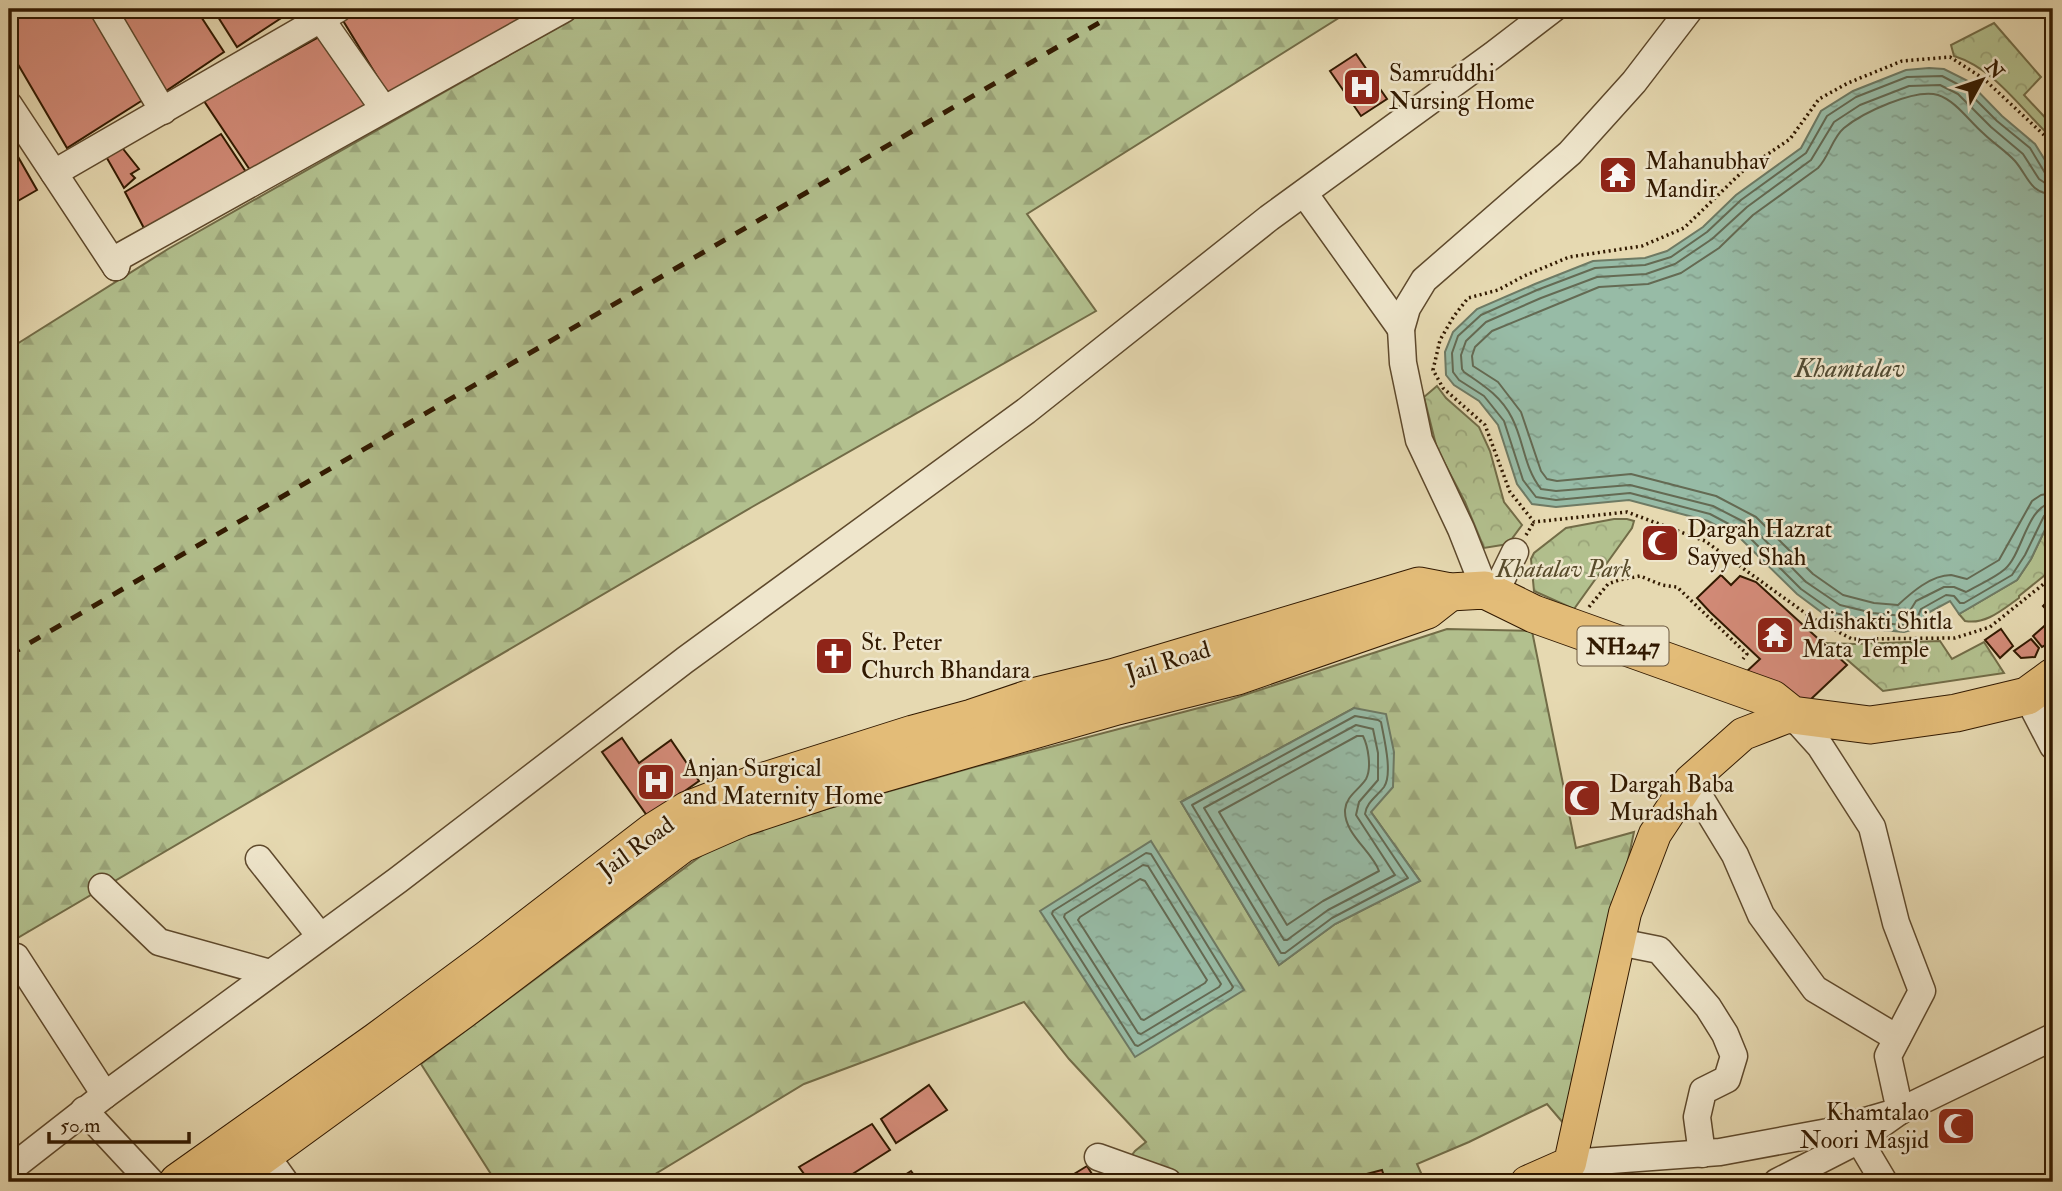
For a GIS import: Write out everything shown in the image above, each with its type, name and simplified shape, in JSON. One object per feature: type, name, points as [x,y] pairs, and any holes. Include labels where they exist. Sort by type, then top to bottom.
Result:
[{"type":"highway","name":"Jail Road","points":[[178,1182],[433,1000],[653,832],[688,810],[752,785],[1037,696],[1115,677],[1419,586],[1476,593],[1772,699],[1792,715]]},
{"type":"highway","name":"Jail Road","points":[[226,1182],[275,1168],[461,1012],[682,845],[741,818],[825,790],[1117,706],[1237,676],[1476,593]]},
{"type":"highway","name":"NH247","points":[[1792,715],[1870,724],[1956,713],[2040,686]]},
{"type":"main road","points":[[1527,1182],[1570,1163],[1625,913],[1655,834],[1690,781],[1743,734],[1792,715]]},
{"type":"street","points":[[103,9],[163,111]]},
{"type":"street","points":[[9,105],[116,267],[119,257],[564,9]]},
{"type":"street","points":[[9,1170],[94,1102],[398,880],[685,660],[1026,411],[1269,218],[1553,9]]},
{"type":"street","points":[[1476,593],[1461,529],[1419,440],[1402,363],[1401,329],[1407,308],[1424,280],[1570,153],[1634,82],[1690,9]]},
{"type":"street","points":[[54,173],[163,111],[325,12],[383,108]]},
{"type":"street","points":[[1304,192],[1401,329]]},
{"type":"street","points":[[1476,593],[1514,552]]},
{"type":"street","points":[[2040,686],[2053,746]]},
{"type":"street","points":[[1792,715],[1820,746],[1872,827],[1896,923],[1922,991],[1888,1056],[1900,1111]]},
{"type":"street","points":[[1690,781],[1735,855],[1761,915],[1815,989],[1897,1038]]},
{"type":"street","points":[[259,859],[320,936]]},
{"type":"street","points":[[102,887],[159,942],[270,973]]},
{"type":"street","points":[[1619,942],[1659,950],[1708,1007],[1726,1034],[1734,1056],[1727,1079],[1703,1091],[1697,1117],[1702,1154]]},
{"type":"street","points":[[16,957],[94,1102],[150,1182]]},
{"type":"street","points":[[1777,1182],[1859,1140],[1900,1111],[2053,1037]]},
{"type":"street","points":[[1570,1163],[1720,1152],[1828,1132],[1900,1111]]},
{"type":"street","points":[[1859,1140],[1884,1182]]},
{"type":"street","points":[[1098,1157],[1168,1182]]},
{"type":"path","points":[[2053,149],[2043,134],[1984,79],[1950,57],[1902,61],[1848,83],[1819,99],[1790,139],[1743,171],[1684,228],[1642,246],[1569,257],[1498,290],[1468,298],[1440,340],[1433,370],[1443,388],[1485,425],[1510,492],[1534,522],[1627,512],[1705,541],[1812,618],[1852,639],[1955,638],[1990,627],[2046,582],[2053,571]]},
{"type":"path","points":[[1570,626],[1608,584],[1640,576],[1662,585],[1677,587],[1747,654]]},
{"type":"green space","points":[[590,9],[1353,9],[1027,214],[1096,311],[752,507],[9,943],[9,349],[168,249]]},
{"type":"green space","points":[[1994,23],[2041,77],[2024,95],[2053,126],[2053,139],[1996,81],[1969,62],[1954,56],[1951,45]]},
{"type":"green space","name":"Khatalav Park","points":[[1437,386],[1446,398],[1479,427],[1490,451],[1504,502],[1522,525],[1508,544],[1484,548],[1465,502],[1437,449],[1424,397]]},
{"type":"green space","points":[[2053,513],[2053,560],[2045,575],[1994,615],[1980,621],[1965,621],[1959,614],[2017,580],[2031,559]]},
{"type":"green space","name":"Khatalav Park","points":[[1614,519],[1634,521],[1632,528],[1574,609],[1534,591],[1531,559],[1534,553],[1566,528]]},
{"type":"green space","points":[[1447,629],[1532,631],[1576,848],[1634,832],[1570,1131],[1547,1104],[1417,1164],[1425,1182],[1129,1182],[1123,1167],[1146,1142],[1069,1059],[1024,1002],[804,1084],[642,1182],[496,1182],[421,1064],[725,838],[974,767],[1229,700]],"holes":[[[1354,708],[1371,812],[1420,881],[1335,924],[1279,965],[1181,802]]]},
{"type":"green space","points":[[1940,641],[1952,659],[1984,642],[2004,673],[1883,691],[1828,643],[1855,644]]},
{"type":"water","name":"Khamtalav","points":[[1944,69],[1968,81],[2002,116],[2035,144],[2053,173],[2053,513],[2031,559],[2017,580],[1959,614],[1950,601],[1924,615],[1929,625],[1904,632],[1870,629],[1832,620],[1797,594],[1740,538],[1708,521],[1629,500],[1556,507],[1532,504],[1517,484],[1498,425],[1479,401],[1454,385],[1446,375],[1445,352],[1453,332],[1477,309],[1593,261],[1645,258],[1667,251],[1703,227],[1736,195],[1801,148],[1821,111],[1853,91],[1906,70]]},
{"type":"water","points":[[1354,708],[1386,714],[1394,752],[1393,787],[1371,812],[1420,881],[1335,924],[1279,965],[1181,802]]},
{"type":"water","points":[[1151,841],[1244,990],[1135,1057],[1040,911]]},
{"type":"building","points":[[10,9],[89,9],[146,98],[67,148],[9,49]]},
{"type":"building","points":[[105,9],[196,9],[224,52],[160,95]]},
{"type":"building","points":[[213,9],[295,9],[237,47]]},
{"type":"building","points":[[360,9],[537,9],[389,96],[342,19]]},
{"type":"building","points":[[328,32],[373,104],[250,170],[204,101]]},
{"type":"building","points":[[1356,54],[1387,99],[1361,116],[1330,71]]},
{"type":"building","points":[[221,134],[246,172],[146,232],[125,192]]},
{"type":"building","points":[[9,141],[37,190],[9,206]]},
{"type":"building","points":[[120,145],[139,169],[131,174],[135,178],[124,188],[104,153]]},
{"type":"building","name":"Adishakti Shitla Mata Temple","points":[[1721,575],[1731,585],[1740,576],[1756,582],[1847,665],[1810,700],[1803,701],[1744,674],[1760,659],[1697,598]]},
{"type":"building","points":[[2053,596],[2053,617],[2043,606]]},
{"type":"building","points":[[2050,621],[2053,625],[2053,641],[2042,647],[2033,636]]},
{"type":"building","points":[[2001,629],[2013,646],[2000,658],[1985,640]]},
{"type":"building","points":[[2031,639],[2039,648],[2035,657],[2021,658],[2014,651]]},
{"type":"building","points":[[622,738],[639,763],[671,740],[699,781],[648,817],[602,752]]},
{"type":"building","points":[[929,1085],[947,1110],[896,1143],[881,1119]]},
{"type":"building","points":[[872,1124],[890,1150],[840,1182],[810,1182],[799,1167]]},
{"type":"building","points":[[1087,1166],[1097,1182],[1061,1182]]},
{"type":"building","points":[[1382,1170],[1386,1182],[1336,1182]]},
{"type":"building","points":[[911,1171],[919,1182],[894,1182]]},
{"type":"railway","points":[[9,655],[1123,9]]},
{"type":"place","name":"Samruddhi Nursing Home","points":[[1362,87]]},
{"type":"place","name":"Mahanubhav Mandir","points":[[1618,175]]},
{"type":"place","name":"Dargah Hazrat Sayyed Shah","points":[[1660,543]]},
{"type":"place","name":"Adishakti Shitla Mata Temple","points":[[1775,635]]},
{"type":"place","name":"St. Peter Church Bhandara","points":[[834,656]]},
{"type":"place","name":"Anjan Surgical and Maternity Home","points":[[656,782]]},
{"type":"place","name":"Dargah Baba Muradshah","points":[[1582,798]]},
{"type":"place","name":"Khamtalao Noori Masjid","points":[[1956,1126]]}]
